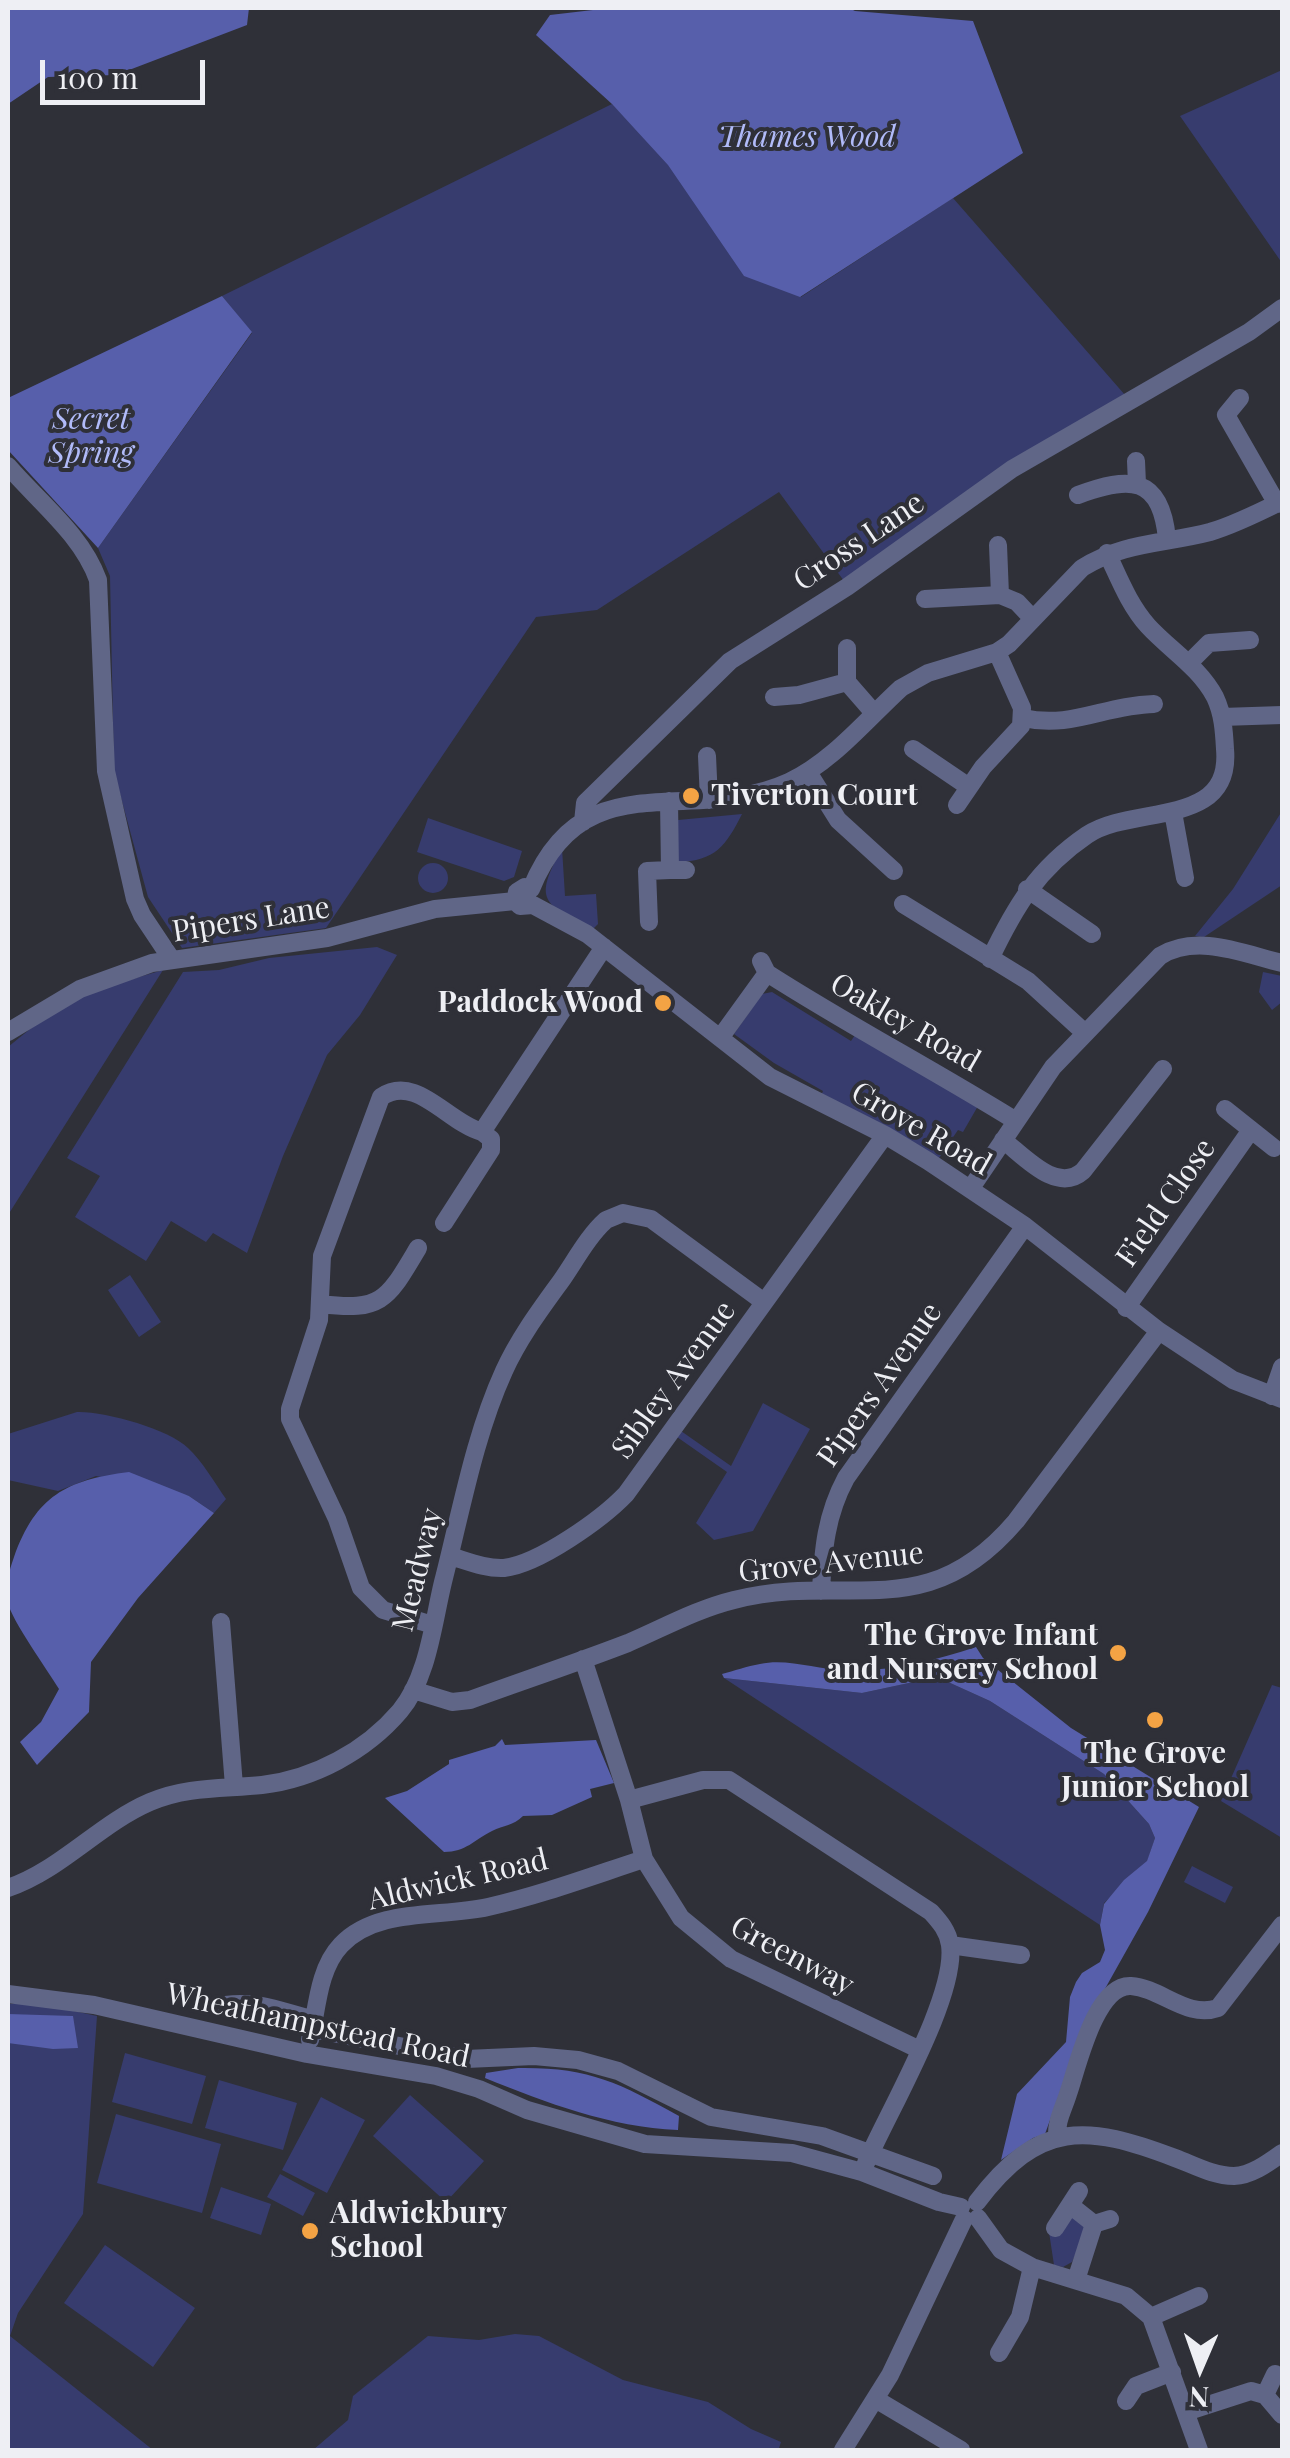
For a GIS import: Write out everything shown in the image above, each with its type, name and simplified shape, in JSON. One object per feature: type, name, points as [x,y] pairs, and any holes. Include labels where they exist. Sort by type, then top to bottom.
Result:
[{"type":"street","name":"Cross Lane","points":[[526,898],[547,856],[582,822],[586,803],[730,660],[847,587],[1012,470],[1233,341],[1282,308]]},
{"type":"street","points":[[582,822],[628,803],[709,800],[772,788],[808,772],[901,688],[928,673],[997,652],[1082,568],[1107,553],[1128,545],[1212,531],[1280,502],[1226,416],[1240,398]]},
{"type":"street","points":[[1136,461],[1137,484]]},
{"type":"street","points":[[8,466],[79,543],[98,580],[106,772],[136,899],[142,916],[172,960]]},
{"type":"street","points":[[1078,496],[1114,483],[1137,484],[1150,490],[1161,504],[1167,539]]},
{"type":"street","points":[[998,545],[1000,595]]},
{"type":"street","points":[[990,959],[1027,889],[1071,848],[1098,829],[1173,812],[1211,795],[1222,781],[1226,760],[1222,717],[1216,699],[1189,663],[1134,610],[1107,553]]},
{"type":"street","points":[[926,598],[1000,595],[1017,602],[1033,619]]},
{"type":"street","points":[[1189,663],[1209,643],[1250,640]]},
{"type":"street","points":[[846,648],[847,682],[874,714]]},
{"type":"street","points":[[956,805],[1021,726],[1022,708],[997,652]]},
{"type":"street","points":[[774,697],[800,696],[847,682]]},
{"type":"street","points":[[1023,718],[1076,721],[1118,706],[1154,704]]},
{"type":"street","points":[[1222,717],[1282,715]]},
{"type":"street","points":[[913,749],[969,788]]},
{"type":"street","points":[[707,756],[709,800]]},
{"type":"street","points":[[808,772],[838,820],[894,871]]},
{"type":"street","points":[[650,922],[647,871],[678,870],[669,801]]},
{"type":"street","points":[[1173,812],[1185,878]]},
{"type":"street","points":[[1027,889],[1093,934]]},
{"type":"street","name":"Pipers Lane","points":[[8,1032],[80,989],[138,966],[327,938],[436,908],[526,898]]},
{"type":"street","name":"Grove Road","points":[[526,898],[604,947],[770,1077],[884,1134],[970,1188],[1159,1331],[1233,1380],[1277,1397]]},
{"type":"street","points":[[903,904],[1028,982],[1085,1033]]},
{"type":"street","points":[[970,1188],[1053,1068],[1151,964],[1178,947],[1209,946],[1282,963]]},
{"type":"street","points":[[482,1132],[604,947]]},
{"type":"street","name":"Oakley Road","points":[[720,1038],[764,967],[838,1018],[1016,1120]]},
{"type":"street","points":[[1003,1140],[1054,1178],[1072,1179],[1084,1171],[1163,1069]]},
{"type":"street","points":[[433,1625],[383,1610],[361,1588],[337,1519],[290,1419],[292,1394],[320,1320],[322,1256],[382,1097],[397,1089],[412,1091],[490,1138],[492,1150],[444,1224]]},
{"type":"street","name":"Field Close","points":[[1225,1109],[1274,1148]]},
{"type":"street","name":"Field Close","points":[[1126,1308],[1251,1130]]},
{"type":"street","name":"Sibley Avenue","points":[[450,1556],[491,1568],[524,1563],[601,1518],[626,1494],[884,1134]]},
{"type":"street","name":"Meadway","points":[[8,1888],[42,1874],[146,1804],[192,1790],[292,1779],[333,1764],[385,1726],[413,1690],[486,1416],[504,1370],[522,1336],[606,1220],[623,1213],[651,1219],[764,1302]]},
{"type":"street","name":"Pipers Avenue","points":[[821,1591],[826,1528],[846,1478],[1025,1226]]},
{"type":"street","points":[[322,1304],[360,1307],[381,1301],[393,1290],[418,1248]]},
{"type":"street","name":"Grove Avenue","points":[[413,1690],[443,1701],[461,1702],[731,1600],[761,1594],[916,1588],[953,1575],[992,1549],[1159,1331]]},
{"type":"street","points":[[1277,1397],[1282,1367]]},
{"type":"street","points":[[220,1622],[234,1786]]},
{"type":"street","name":"Greenway","points":[[583,1658],[644,1859],[681,1918],[731,1959],[920,2050]]},
{"type":"street","points":[[628,1800],[716,1779],[741,1785],[931,1912],[946,1929],[950,1972],[920,2050],[862,2172]]},
{"type":"street","name":"Aldwick Road","points":[[306,2054],[332,1956],[366,1927],[389,1920],[485,1908],[644,1859]]},
{"type":"street","points":[[1057,2138],[1056,2126],[1078,2058],[1113,1992],[1131,1986],[1198,2010],[1218,2008],[1282,1925]]},
{"type":"street","points":[[950,1945],[1021,1955]]},
{"type":"street","name":"Wheathampstead Road","points":[[8,1994],[94,2004],[306,2054],[436,2076],[527,2110],[645,2144],[792,2154],[862,2172],[970,2212]]},
{"type":"street","name":"Wheathampstead Road","points":[[226,2005],[242,2002],[272,2007],[314,2025],[466,2059],[534,2056],[578,2060],[618,2072],[711,2116],[822,2136],[933,2176]]},
{"type":"street","points":[[843,2450],[877,2400],[970,2212],[1010,2168],[1036,2148],[1057,2138],[1102,2134],[1233,2176],[1254,2171],[1282,2153]]},
{"type":"street","points":[[1056,2228],[1074,2198],[1102,2221],[1076,2280]]},
{"type":"street","points":[[970,2212],[1001,2250],[1032,2267],[1126,2296],[1151,2317],[1199,2450]]},
{"type":"street","points":[[999,2352],[1020,2317],[1032,2267]]},
{"type":"street","points":[[1151,2317],[1200,2296]]},
{"type":"street","points":[[1126,2401],[1136,2386],[1172,2372]]},
{"type":"street","points":[[1264,2396],[1275,2374]]},
{"type":"street","points":[[1186,2412],[1250,2391],[1264,2396],[1282,2416]]},
{"type":"street","points":[[877,2400],[928,2443],[961,2450]]},
{"type":"shaded area","points":[[1282,70],[1282,263],[1180,116]]},
{"type":"shaded area","points":[[612,104],[801,297],[953,198],[1125,395],[844,581],[779,492],[597,610],[536,617],[326,928],[182,948],[148,897],[114,772],[110,576],[98,548],[252,333],[222,296]]},
{"type":"shaded area","points":[[1282,811],[1282,885],[1204,937],[1195,936],[1233,889]]},
{"type":"shaded area","points":[[742,814],[718,850],[701,859],[678,862],[678,820]]},
{"type":"shaded area","points":[[428,818],[522,851],[514,877],[504,881],[417,852]]},
{"type":"shaded area","points":[[562,848],[565,896],[596,894],[598,924],[592,930],[548,899],[548,879]]},
{"type":"shaded area","points":[[433,863],[443,868],[448,878],[443,888],[433,893],[423,888],[418,878],[423,868]]},
{"type":"shaded area","points":[[377,947],[397,955],[360,1015],[327,1055],[247,1253],[213,1233],[206,1242],[171,1221],[146,1261],[75,1217],[100,1176],[67,1158],[183,972]]},
{"type":"shaded area","points":[[163,970],[8,1215],[8,1047],[57,1007],[81,994]]},
{"type":"shaded area","points":[[1263,972],[1282,976],[1282,1002],[1272,1010],[1259,992]]},
{"type":"shaded area","points":[[772,992],[851,1041],[855,1035],[978,1106],[963,1132],[958,1130],[937,1161],[821,1096],[823,1091],[734,1034],[762,994]]},
{"type":"shaded area","points":[[130,1275],[161,1322],[139,1337],[108,1290]]},
{"type":"shaded area","points":[[763,1403],[810,1429],[753,1531],[714,1540],[696,1523],[727,1472],[677,1437],[681,1431],[731,1466]]},
{"type":"shaded area","points":[[77,1412],[136,1422],[179,1441],[199,1459],[226,1499],[214,1513],[189,1496],[96,1476],[58,1491],[8,1480],[8,1434]]},
{"type":"shaded area","points":[[937,1677],[990,1701],[1104,1774],[1149,1824],[1155,1838],[1147,1862],[1104,1903],[1100,1925],[724,1678],[862,1693]]},
{"type":"shaded area","points":[[1272,1685],[1282,1688],[1282,1838],[1221,1801]]},
{"type":"shaded area","points":[[1192,1866],[1233,1887],[1225,1903],[1184,1882]]},
{"type":"shaded area","points":[[37,2003],[97,2016],[83,2214],[18,2313],[10,2336],[153,2450],[8,2450],[8,2004]]},
{"type":"shaded area","points":[[125,2053],[206,2076],[192,2124],[112,2102]]},
{"type":"shaded area","points":[[219,2080],[297,2103],[283,2150],[205,2128]]},
{"type":"shaded area","points":[[410,2095],[484,2161],[446,2202],[373,2136]]},
{"type":"shaded area","points":[[321,2097],[365,2120],[327,2193],[282,2170]]},
{"type":"shaded area","points":[[116,2114],[221,2144],[202,2213],[97,2183]]},
{"type":"shaded area","points":[[280,2174],[315,2193],[303,2216],[267,2197]]},
{"type":"shaded area","points":[[221,2187],[271,2204],[261,2235],[210,2218]]},
{"type":"shaded area","points":[[1071,2216],[1084,2224],[1084,2235],[1072,2262],[1063,2267],[1054,2265],[1049,2232]]},
{"type":"shaded area","points":[[105,2245],[195,2308],[153,2367],[64,2303]]},
{"type":"shaded area","points":[[515,2334],[539,2336],[623,2380],[708,2402],[751,2429],[781,2442],[779,2448],[783,2450],[313,2450],[348,2420],[353,2396],[428,2336],[479,2340]]},
{"type":"green space","points":[[8,8],[249,8],[247,25],[116,75],[48,77],[8,104]]},
{"type":"green space","name":"Thames Wood","points":[[610,8],[849,8],[973,21],[1023,153],[800,297],[744,276],[668,165],[612,104],[536,35],[550,15]]},
{"type":"green space","name":"Secret Spring","points":[[222,296],[252,332],[98,548],[8,450],[8,398]]},
{"type":"green space","points":[[129,1472],[189,1496],[214,1513],[138,1598],[91,1662],[89,1712],[37,1765],[20,1742],[41,1722],[59,1689],[8,1603],[12,1562],[32,1519],[56,1495],[88,1480]]},
{"type":"green space","points":[[976,1647],[983,1658],[1071,1728],[1199,1807],[1148,1912],[1083,2028],[1045,2134],[1001,2160],[1017,2094],[1066,2042],[1070,1997],[1076,1982],[1082,1973],[1100,1962],[1105,1950],[1100,1925],[1104,1904],[1147,1861],[1155,1838],[1149,1824],[1104,1774],[990,1701],[937,1677],[862,1693],[724,1678],[722,1674],[771,1663],[879,1669],[928,1661]]},
{"type":"green space","points":[[502,1739],[505,1745],[596,1740],[614,1783],[590,1789],[592,1797],[552,1815],[523,1816],[464,1848],[444,1852],[385,1798],[407,1791],[449,1764],[449,1760],[495,1746]]},
{"type":"green space","points":[[8,2014],[73,2016],[78,2048],[8,2043]]},
{"type":"green space","points":[[518,2068],[564,2070],[602,2079],[679,2116],[678,2130],[603,2119],[485,2078],[486,2073]]},
{"type":"place","name":"Tiverton Court","points":[[691,796]]},
{"type":"place","name":"Paddock Wood","points":[[663,1003]]},
{"type":"place","name":"The Grove Infant and Nursery School","points":[[1118,1653]]},
{"type":"place","name":"The Grove Junior School","points":[[1155,1720]]},
{"type":"place","name":"Aldwickbury School","points":[[310,2231]]}]
